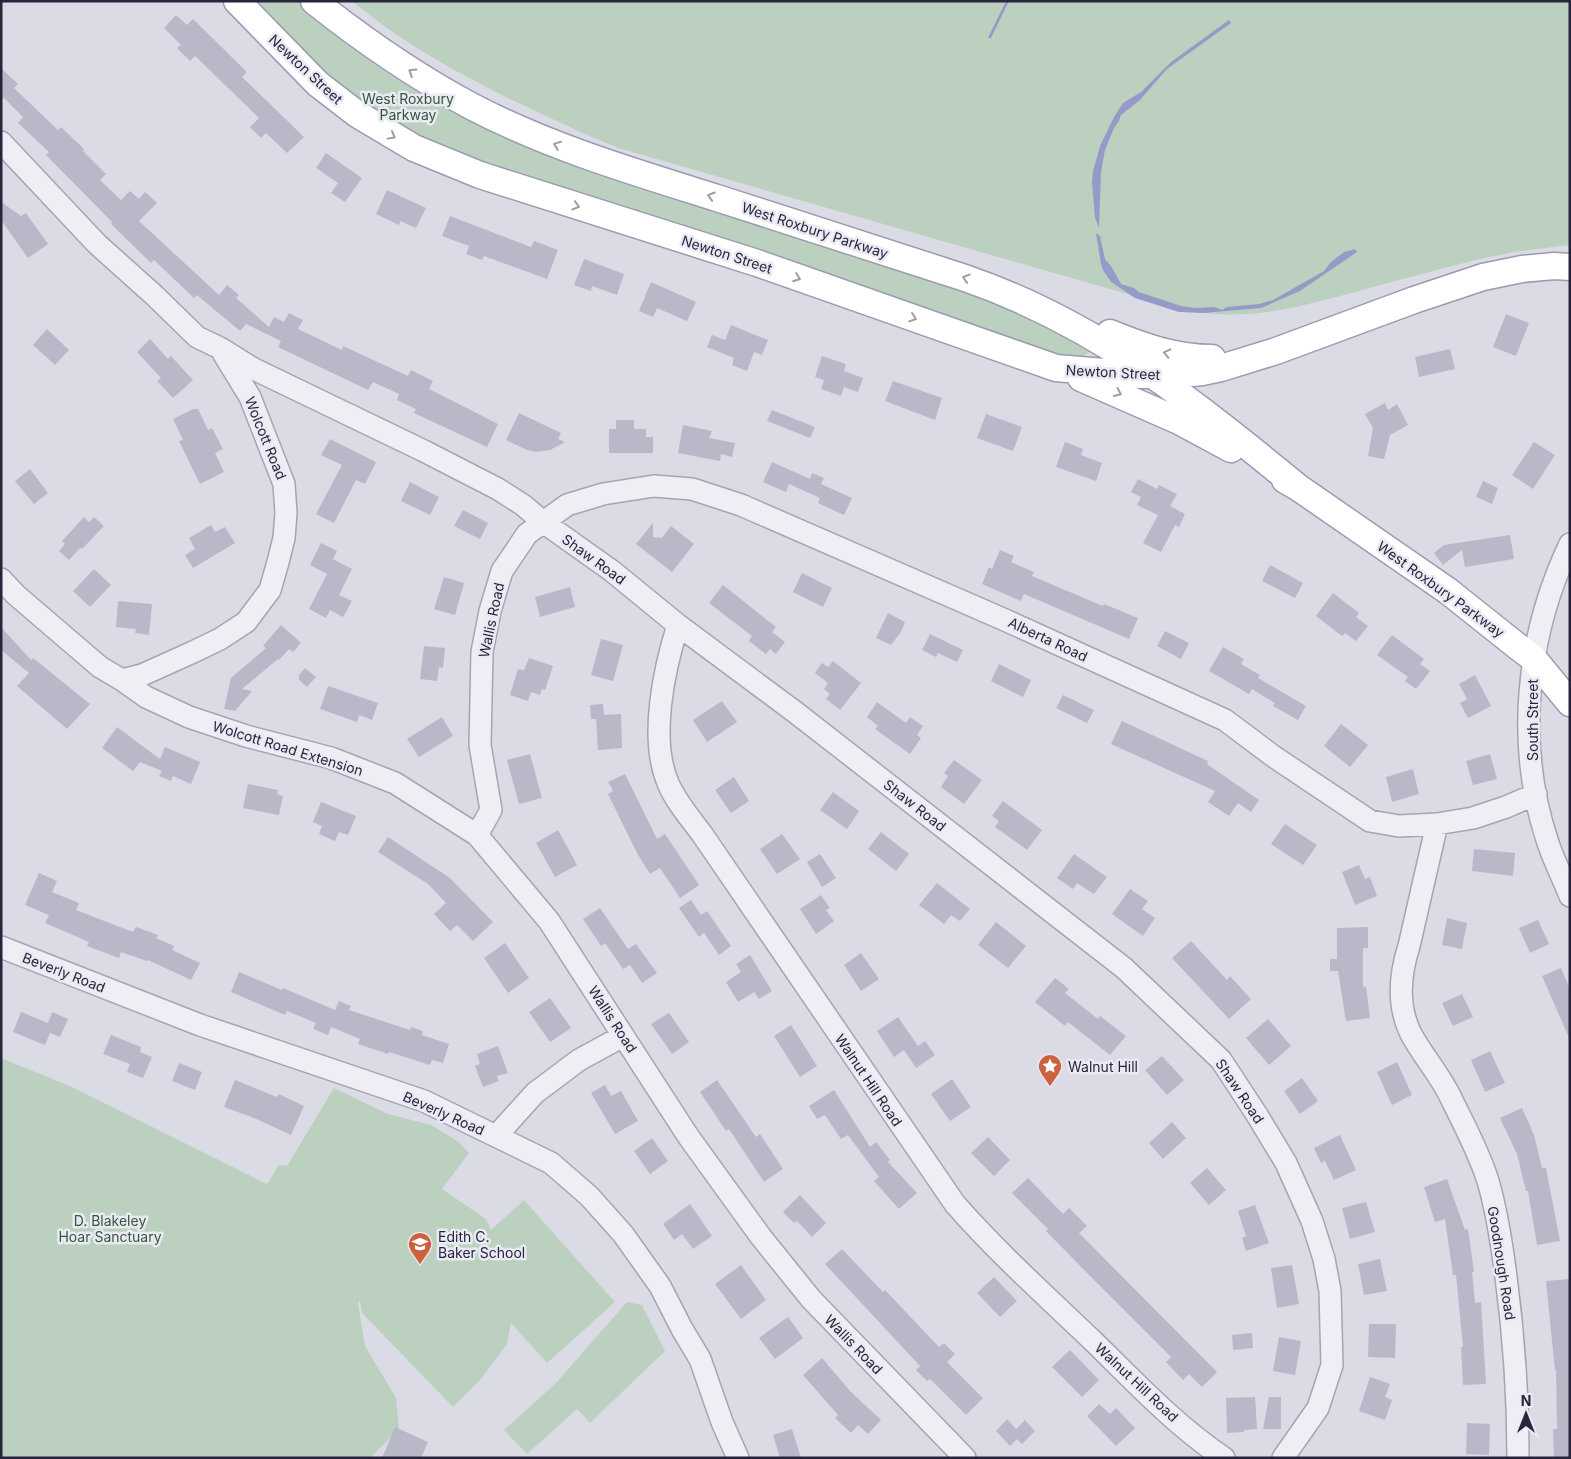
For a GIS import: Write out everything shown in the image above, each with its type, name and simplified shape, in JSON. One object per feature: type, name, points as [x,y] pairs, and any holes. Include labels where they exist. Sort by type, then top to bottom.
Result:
[{"type":"main road","name":"Newton Street","points":[[237,1],[318,84],[376,127],[420,151],[489,178],[757,263],[1056,368],[1155,375],[1202,372],[1267,354],[1414,300],[1483,277],[1522,269],[1554,266],[1570,267]]},
{"type":"main road","name":"West Roxbury Parkway","points":[[314,1],[353,32],[436,86],[471,106],[545,140],[613,165],[930,266],[1012,295],[1085,332],[1155,375],[1223,426],[1299,488],[1448,591],[1533,658],[1570,703]]},
{"type":"main road","name":"Newton Street","points":[[1012,295],[1128,340],[1171,354],[1210,358],[1267,354]]},
{"type":"main road","name":"West Roxbury Parkway","points":[[1056,368],[1120,394],[1197,430],[1299,488]]},
{"type":"street","points":[[1,142],[96,244],[198,337],[220,348]]},
{"type":"street","name":"Shaw Road","points":[[220,348],[254,369],[498,489],[612,571],[678,625],[795,712],[1124,968],[1221,1060],[1257,1114],[1286,1164],[1312,1221],[1324,1259],[1330,1291],[1332,1365],[1318,1408],[1283,1458]]},
{"type":"street","name":"Wolcott Road","points":[[122,680],[142,675],[220,639],[246,622],[270,590],[284,538],[286,514],[284,484],[250,396],[220,348]]},
{"type":"street","name":"Alberta Road","points":[[543,522],[567,505],[603,494],[654,486],[692,489],[740,505],[1005,620],[1225,720],[1370,821],[1399,826],[1437,824],[1473,818],[1536,794]]},
{"type":"street","name":"Wallis Road","points":[[543,522],[526,534],[502,571],[490,611],[482,652],[480,745],[491,810],[477,836],[549,921],[688,1136],[761,1237],[811,1300],[965,1458]]},
{"type":"street","name":"South Street","points":[[1570,544],[1548,598],[1533,658],[1529,712],[1532,768],[1536,794],[1548,842],[1570,896]]},
{"type":"street","points":[[1,579],[16,595],[100,667],[122,680]]},
{"type":"street","name":"Walnut Hill Road","points":[[678,625],[668,658],[662,690],[660,731],[662,764],[668,783],[678,802],[702,834],[954,1204],[989,1242],[1156,1403],[1224,1458]]},
{"type":"street","name":"Wolcott Road Extension","points":[[122,680],[146,697],[189,718],[246,736],[331,758],[395,783],[477,836]]},
{"type":"street","name":"Goodnough Road","points":[[1437,824],[1403,965],[1401,989],[1403,1006],[1411,1033],[1445,1085],[1488,1180],[1500,1229],[1514,1335],[1518,1458]]},
{"type":"street","name":"Beverly Road","points":[[1,947],[200,1025],[424,1101],[551,1164],[589,1196],[624,1234],[660,1286],[700,1359],[722,1422],[738,1458]]},
{"type":"street","points":[[496,1136],[535,1093],[579,1060],[624,1036]]},
{"type":"green space","name":"West Roxbury Parkway","points":[[248,1],[298,1],[340,36],[385,67],[997,299],[1090,348],[1088,353],[1084,356],[1072,357],[1047,351],[519,180],[428,142],[363,103],[333,81]]},
{"type":"green space","points":[[352,1],[1570,1],[1570,245],[1484,258],[1298,307],[1276,311],[1231,315],[1183,310],[618,148],[514,101],[450,68],[410,44]]},
{"type":"green space","name":"D. Blakeley Hoar Sanctuary","points":[[1,1058],[72,1087],[267,1184],[279,1165],[287,1166],[334,1088],[388,1114],[431,1125],[459,1142],[469,1153],[442,1189],[486,1219],[491,1230],[524,1200],[615,1302],[547,1363],[511,1323],[507,1344],[480,1380],[453,1407],[362,1313],[360,1300],[358,1303],[365,1346],[396,1398],[399,1429],[370,1458],[1,1458]]},
{"type":"green space","points":[[627,1302],[642,1305],[665,1351],[590,1423],[577,1409],[527,1454],[504,1430],[555,1384]]},
{"type":"water","points":[[1006,1],[1009,1],[991,38],[988,38]]},
{"type":"water","points":[[1229,20],[1231,23],[1167,69],[1140,100],[1121,115],[1105,150],[1101,172],[1099,228],[1095,218],[1092,183],[1093,171],[1100,146],[1114,117],[1123,103],[1141,92],[1171,62]]},
{"type":"water","points":[[1096,233],[1100,236],[1105,259],[1121,284],[1181,306],[1195,308],[1214,307],[1222,310],[1227,307],[1259,304],[1273,300],[1324,271],[1330,263],[1344,252],[1355,249],[1357,252],[1300,291],[1261,308],[1203,313],[1179,312],[1135,298],[1111,282],[1101,264]]},
{"type":"building","points":[[176,15],[187,25],[193,19],[247,72],[242,77],[304,137],[287,153],[266,133],[261,138],[250,127],[259,118],[195,56],[190,61],[177,48],[181,45],[164,28]]},
{"type":"building","points":[[1,68],[18,84],[14,88],[58,130],[61,127],[84,149],[83,151],[106,174],[100,180],[121,200],[130,191],[139,199],[145,192],[157,203],[139,221],[219,295],[227,285],[239,295],[236,298],[269,327],[274,317],[284,322],[289,313],[303,320],[298,329],[342,350],[343,346],[408,376],[411,370],[433,381],[429,389],[498,424],[487,447],[414,413],[416,409],[397,400],[399,394],[373,382],[368,390],[278,347],[281,341],[246,324],[240,331],[197,295],[194,298],[154,260],[151,263],[111,224],[112,222],[46,155],[49,152],[18,123],[23,117],[4,98],[1,101]]},
{"type":"building","points":[[326,153],[362,178],[345,202],[331,193],[338,183],[316,168]]},
{"type":"building","points":[[387,190],[426,208],[416,228],[400,221],[399,225],[376,214]]},
{"type":"building","points":[[1,202],[21,216],[26,213],[48,244],[28,258],[1,220]]},
{"type":"building","points":[[450,216],[531,247],[534,241],[558,250],[547,279],[484,256],[482,260],[466,254],[469,246],[442,236]]},
{"type":"building","points":[[584,259],[624,274],[617,295],[592,286],[591,291],[574,285]]},
{"type":"building","points":[[651,282],[696,302],[687,321],[657,308],[653,317],[639,311]]},
{"type":"building","points":[[1506,314],[1529,323],[1516,356],[1493,347]]},
{"type":"building","points":[[731,325],[768,340],[762,355],[754,352],[747,371],[732,365],[734,358],[707,347],[712,335],[725,340]]},
{"type":"building","points":[[47,329],[69,350],[55,365],[33,345]]},
{"type":"building","points":[[150,339],[168,359],[171,356],[193,380],[173,398],[157,381],[161,378],[137,352]]},
{"type":"building","points":[[1450,349],[1455,369],[1419,377],[1415,357]]},
{"type":"building","points":[[822,356],[846,364],[844,371],[863,378],[858,392],[844,387],[841,396],[821,389],[824,380],[815,377]]},
{"type":"building","points":[[893,381],[942,398],[935,420],[885,401]]},
{"type":"building","points":[[1385,403],[1388,410],[1397,404],[1408,425],[1390,435],[1384,459],[1368,456],[1373,428],[1365,414]]},
{"type":"building","points":[[193,409],[198,409],[208,430],[212,428],[223,449],[215,453],[224,472],[200,484],[179,441],[183,440],[173,419]]},
{"type":"building","points":[[772,410],[815,427],[810,438],[767,421]]},
{"type":"building","points":[[519,413],[561,433],[558,439],[565,442],[550,450],[536,452],[506,440]]},
{"type":"building","points":[[986,414],[1022,427],[1013,451],[977,438]]},
{"type":"building","points":[[616,420],[634,420],[634,429],[646,429],[646,437],[653,437],[653,453],[609,453],[609,429],[616,429]]},
{"type":"building","points":[[683,425],[712,431],[709,438],[735,443],[732,457],[721,454],[720,461],[678,453]]},
{"type":"building","points":[[330,439],[376,462],[365,484],[356,480],[334,523],[316,514],[342,465],[321,455]]},
{"type":"building","points":[[1065,442],[1083,449],[1081,455],[1102,463],[1096,481],[1056,467]]},
{"type":"building","points":[[1534,442],[1555,455],[1533,489],[1512,475]]},
{"type":"building","points":[[772,462],[810,479],[812,473],[824,478],[821,484],[852,498],[844,515],[818,503],[820,498],[789,484],[786,492],[763,482]]},
{"type":"building","points":[[30,469],[48,493],[34,504],[15,481]]},
{"type":"building","points":[[1138,479],[1157,489],[1159,485],[1177,494],[1170,506],[1185,514],[1179,527],[1175,525],[1161,552],[1143,543],[1158,515],[1137,505],[1141,497],[1131,492]]},
{"type":"building","points":[[1483,481],[1498,488],[1492,504],[1476,497]]},
{"type":"building","points":[[410,482],[439,497],[430,515],[401,501]]},
{"type":"building","points":[[463,510],[488,523],[480,539],[454,526]]},
{"type":"building","points":[[84,517],[89,522],[94,517],[104,526],[69,560],[59,551],[65,544],[62,541]]},
{"type":"building","points":[[653,523],[653,537],[662,538],[671,526],[694,544],[672,572],[636,544]]},
{"type":"building","points":[[211,525],[215,532],[225,527],[235,543],[193,568],[185,555],[195,549],[189,538]]},
{"type":"building","points":[[1510,535],[1514,559],[1465,567],[1462,550],[1443,565],[1434,553],[1444,545]]},
{"type":"building","points":[[321,543],[337,551],[333,559],[352,569],[339,595],[352,601],[343,617],[330,610],[326,618],[309,609],[327,574],[310,565]]},
{"type":"building","points":[[1000,550],[1014,556],[1011,562],[1034,572],[1032,576],[1103,606],[1104,604],[1138,618],[1129,639],[1024,594],[1021,601],[982,584],[989,567],[992,569]]},
{"type":"building","points":[[1270,565],[1303,583],[1295,598],[1262,581]]},
{"type":"building","points":[[94,569],[111,585],[90,607],[73,591]]},
{"type":"building","points":[[802,573],[832,588],[823,607],[793,592]]},
{"type":"building","points":[[444,577],[464,583],[455,615],[434,609]]},
{"type":"building","points":[[723,585],[776,627],[772,632],[785,642],[776,654],[770,649],[766,654],[749,641],[752,636],[709,603]]},
{"type":"building","points":[[570,587],[575,607],[540,617],[535,597]]},
{"type":"building","points":[[1333,593],[1359,613],[1356,617],[1368,626],[1356,641],[1345,633],[1342,636],[1316,616]]},
{"type":"building","points":[[118,601],[152,604],[149,635],[135,633],[136,629],[116,627]]},
{"type":"building","points":[[888,613],[905,622],[901,632],[891,645],[876,638]]},
{"type":"building","points":[[281,625],[301,643],[293,652],[289,649],[279,660],[242,689],[252,691],[235,711],[224,709],[231,678],[266,648],[263,646]]},
{"type":"building","points":[[1,627],[31,660],[33,658],[90,704],[67,729],[17,686],[29,673],[1,650]]},
{"type":"building","points":[[1165,631],[1189,643],[1181,659],[1157,646]]},
{"type":"building","points":[[930,634],[963,650],[957,662],[938,653],[936,657],[922,650]]},
{"type":"building","points":[[1392,635],[1424,659],[1420,664],[1430,671],[1416,689],[1405,681],[1408,677],[1377,655]]},
{"type":"building","points":[[601,639],[623,645],[613,681],[591,675]]},
{"type":"building","points":[[424,646],[445,648],[443,668],[439,667],[437,681],[420,679]]},
{"type":"building","points":[[1223,647],[1244,659],[1241,664],[1260,675],[1258,678],[1306,706],[1298,720],[1273,706],[1275,703],[1252,689],[1249,694],[1209,671]]},
{"type":"building","points":[[529,658],[553,666],[545,690],[542,689],[540,695],[531,692],[528,701],[510,695],[518,669],[524,670]]},
{"type":"building","points":[[833,661],[861,683],[840,710],[826,699],[830,694],[824,689],[828,683],[815,673],[822,663],[828,667]]},
{"type":"building","points":[[999,664],[1031,680],[1023,697],[991,681]]},
{"type":"building","points":[[305,668],[316,677],[307,687],[299,680],[299,675]]},
{"type":"building","points":[[1475,675],[1491,706],[1468,718],[1460,703],[1467,699],[1459,684]]},
{"type":"building","points":[[328,686],[378,703],[372,720],[359,715],[357,722],[320,709]]},
{"type":"building","points":[[1063,695],[1094,710],[1087,723],[1056,708]]},
{"type":"building","points":[[722,701],[737,722],[707,742],[693,720]]},
{"type":"building","points":[[877,702],[906,723],[910,717],[923,726],[917,735],[921,738],[910,754],[875,729],[878,726],[867,717]]},
{"type":"building","points":[[603,704],[604,715],[621,714],[622,748],[598,750],[596,719],[591,719],[590,705]]},
{"type":"building","points":[[442,717],[453,736],[419,757],[407,739]]},
{"type":"building","points":[[1122,721],[1208,761],[1207,764],[1259,800],[1251,812],[1238,803],[1229,816],[1208,802],[1215,791],[1111,744]]},
{"type":"building","points":[[1341,724],[1368,745],[1350,767],[1324,746]]},
{"type":"building","points":[[117,727],[160,759],[165,747],[200,762],[191,784],[173,776],[171,781],[159,776],[162,771],[140,762],[133,771],[102,748]]},
{"type":"building","points":[[530,754],[542,798],[519,804],[507,760]]},
{"type":"building","points":[[1490,754],[1497,779],[1473,785],[1466,761]]},
{"type":"building","points":[[954,760],[982,780],[964,804],[941,787],[948,776],[944,773]]},
{"type":"building","points":[[1413,769],[1419,794],[1392,802],[1386,777]]},
{"type":"building","points":[[625,774],[657,839],[665,834],[699,885],[680,898],[660,868],[650,874],[637,853],[608,794],[613,791],[608,782]]},
{"type":"building","points":[[734,777],[749,801],[731,813],[715,790]]},
{"type":"building","points":[[248,784],[278,790],[277,794],[283,796],[279,815],[243,808]]},
{"type":"building","points":[[833,792],[859,811],[847,829],[820,810]]},
{"type":"building","points":[[1003,801],[1042,830],[1027,850],[995,827],[999,821],[992,816]]},
{"type":"building","points":[[321,802],[356,816],[348,835],[339,832],[335,841],[319,834],[322,826],[313,822]]},
{"type":"building","points":[[1285,824],[1317,845],[1303,865],[1271,844]]},
{"type":"building","points":[[558,830],[577,865],[555,877],[536,843]]},
{"type":"building","points":[[881,832],[909,854],[896,871],[868,849]]},
{"type":"building","points":[[782,834],[800,859],[777,874],[760,849]]},
{"type":"building","points":[[388,837],[450,878],[493,922],[473,941],[457,925],[450,931],[434,914],[446,903],[428,884],[378,852]]},
{"type":"building","points":[[1474,849],[1515,853],[1513,876],[1472,871]]},
{"type":"building","points":[[820,854],[836,878],[822,887],[807,862]]},
{"type":"building","points":[[1074,854],[1107,877],[1094,894],[1077,883],[1073,889],[1057,878]]},
{"type":"building","points":[[1359,865],[1365,879],[1370,877],[1377,896],[1355,905],[1342,872]]},
{"type":"building","points":[[39,873],[57,881],[52,892],[79,903],[76,910],[133,932],[136,927],[158,935],[156,938],[174,946],[172,950],[200,963],[191,980],[148,960],[121,952],[119,958],[87,946],[89,942],[45,923],[49,915],[25,905]]},
{"type":"building","points":[[937,883],[970,909],[960,921],[951,915],[944,924],[919,905]]},
{"type":"building","points":[[1130,889],[1148,901],[1142,909],[1155,918],[1143,936],[1112,914]]},
{"type":"building","points":[[821,895],[830,908],[826,910],[834,921],[816,934],[800,909]]},
{"type":"building","points":[[691,900],[701,915],[707,911],[731,946],[719,955],[704,933],[699,937],[679,908]]},
{"type":"building","points":[[600,908],[628,949],[636,944],[657,973],[642,983],[630,965],[623,969],[605,943],[601,946],[583,919]]},
{"type":"building","points":[[1447,918],[1467,923],[1462,949],[1442,945]]},
{"type":"building","points":[[1538,920],[1549,944],[1530,953],[1519,928]]},
{"type":"building","points":[[996,922],[1026,946],[1008,968],[978,945]]},
{"type":"building","points":[[1368,927],[1368,948],[1363,948],[1363,987],[1366,986],[1370,1018],[1346,1021],[1338,971],[1330,971],[1330,959],[1337,959],[1337,928]]},
{"type":"building","points":[[1191,941],[1227,980],[1230,976],[1251,999],[1229,1019],[1172,958]]},
{"type":"building","points":[[505,943],[529,978],[508,993],[484,958]]},
{"type":"building","points":[[861,953],[879,979],[861,991],[844,965]]},
{"type":"building","points":[[750,955],[772,991],[759,999],[754,992],[738,1002],[726,982],[741,972],[736,964]]},
{"type":"building","points":[[1561,968],[1570,989],[1570,1040],[1542,976]]},
{"type":"building","points":[[239,972],[335,1010],[339,1001],[351,1006],[349,1010],[410,1030],[411,1027],[423,1031],[422,1035],[449,1044],[443,1063],[432,1060],[430,1065],[389,1052],[388,1054],[358,1044],[360,1039],[331,1027],[328,1035],[313,1029],[316,1023],[287,1011],[285,1015],[231,992]]},
{"type":"building","points":[[1055,978],[1069,989],[1065,993],[1098,1019],[1100,1016],[1126,1036],[1110,1055],[1068,1022],[1065,1026],[1035,1002]]},
{"type":"building","points":[[1462,994],[1473,1017],[1453,1026],[1442,1003]]},
{"type":"building","points":[[550,998],[571,1028],[550,1042],[529,1012]]},
{"type":"building","points":[[21,1012],[48,1023],[52,1012],[68,1019],[60,1037],[50,1033],[45,1045],[13,1032]]},
{"type":"building","points":[[669,1013],[689,1042],[672,1054],[651,1024]]},
{"type":"building","points":[[898,1017],[918,1046],[925,1041],[935,1055],[916,1068],[904,1050],[894,1057],[877,1031]]},
{"type":"building","points":[[1268,1019],[1291,1046],[1269,1065],[1246,1038]]},
{"type":"building","points":[[791,1025],[817,1066],[800,1077],[774,1036]]},
{"type":"building","points":[[111,1035],[141,1047],[140,1052],[152,1057],[143,1078],[127,1072],[130,1064],[103,1054]]},
{"type":"building","points":[[498,1046],[508,1073],[497,1076],[499,1081],[483,1087],[475,1066],[480,1064],[477,1054]]},
{"type":"building","points":[[1490,1051],[1505,1083],[1485,1092],[1471,1060]]},
{"type":"building","points":[[1162,1056],[1184,1080],[1167,1095],[1145,1070]]},
{"type":"building","points":[[1397,1062],[1412,1095],[1392,1105],[1377,1072]]},
{"type":"building","points":[[179,1063],[202,1072],[195,1090],[172,1081]]},
{"type":"building","points":[[1302,1078],[1318,1101],[1300,1114],[1284,1091]]},
{"type":"building","points":[[952,1079],[971,1107],[950,1121],[931,1094]]},
{"type":"building","points":[[235,1080],[277,1097],[279,1094],[304,1106],[291,1135],[224,1107]]},
{"type":"building","points":[[717,1080],[756,1137],[760,1134],[783,1169],[764,1182],[729,1129],[726,1131],[700,1092]]},
{"type":"building","points":[[605,1085],[611,1096],[621,1091],[638,1121],[615,1134],[591,1093]]},
{"type":"building","points":[[834,1090],[870,1147],[876,1142],[890,1160],[888,1162],[917,1193],[899,1209],[874,1181],[879,1177],[848,1135],[841,1139],[825,1115],[817,1119],[809,1106]]},
{"type":"building","points":[[1522,1108],[1534,1135],[1542,1168],[1546,1168],[1560,1241],[1537,1245],[1528,1191],[1526,1191],[1517,1154],[1500,1118]]},
{"type":"building","points":[[1172,1122],[1186,1138],[1163,1159],[1149,1143]]},
{"type":"building","points":[[1340,1135],[1356,1170],[1334,1180],[1325,1161],[1321,1163],[1314,1148]]},
{"type":"building","points":[[988,1137],[1010,1160],[994,1176],[971,1153]]},
{"type":"building","points":[[652,1138],[668,1161],[650,1174],[634,1151]]},
{"type":"building","points":[[1207,1168],[1226,1190],[1209,1205],[1190,1183]]},
{"type":"building","points":[[1028,1178],[1063,1214],[1069,1208],[1087,1226],[1079,1233],[1217,1372],[1202,1387],[1189,1374],[1183,1380],[1166,1362],[1171,1357],[1046,1231],[1048,1229],[1012,1193]]},
{"type":"building","points":[[1447,1179],[1465,1230],[1468,1229],[1474,1272],[1472,1272],[1475,1303],[1481,1302],[1486,1384],[1463,1385],[1461,1347],[1463,1347],[1456,1275],[1453,1275],[1445,1219],[1435,1222],[1424,1187]]},
{"type":"building","points":[[800,1195],[826,1223],[812,1237],[797,1221],[794,1223],[783,1212]]},
{"type":"building","points":[[1366,1202],[1375,1232],[1350,1239],[1342,1208]]},
{"type":"building","points":[[690,1204],[712,1236],[693,1249],[682,1234],[674,1240],[663,1224]]},
{"type":"building","points":[[1255,1205],[1269,1243],[1246,1251],[1242,1238],[1246,1236],[1238,1211]]},
{"type":"building","points":[[842,1249],[883,1292],[885,1290],[939,1347],[944,1343],[955,1354],[947,1362],[983,1398],[966,1415],[930,1379],[927,1381],[916,1370],[920,1366],[825,1264]]},
{"type":"building","points":[[1380,1259],[1387,1291],[1364,1295],[1358,1264]]},
{"type":"building","points":[[741,1265],[766,1300],[741,1319],[715,1284]]},
{"type":"building","points":[[1292,1265],[1299,1304],[1277,1308],[1271,1268]]},
{"type":"building","points":[[994,1277],[1017,1301],[1000,1317],[977,1293]]},
{"type":"building","points":[[1570,1279],[1570,1457],[1554,1457],[1553,1429],[1557,1429],[1556,1370],[1546,1281]]},
{"type":"building","points":[[788,1317],[803,1338],[775,1359],[759,1338]]},
{"type":"building","points":[[1369,1324],[1396,1324],[1395,1358],[1368,1357]]},
{"type":"building","points":[[1252,1333],[1253,1348],[1233,1350],[1232,1335]]},
{"type":"building","points":[[1279,1337],[1301,1341],[1295,1375],[1273,1371]]},
{"type":"building","points":[[1070,1350],[1099,1380],[1082,1397],[1052,1367]]},
{"type":"building","points":[[822,1358],[851,1392],[881,1420],[868,1434],[858,1425],[851,1433],[835,1418],[838,1415],[803,1375]]},
{"type":"building","points":[[1370,1377],[1390,1384],[1385,1397],[1392,1400],[1385,1420],[1359,1411]]},
{"type":"building","points":[[1255,1397],[1257,1429],[1227,1433],[1226,1398]]},
{"type":"building","points":[[1269,1397],[1281,1397],[1281,1429],[1263,1429]]},
{"type":"building","points":[[1099,1404],[1110,1414],[1116,1408],[1135,1428],[1116,1446],[1087,1416]]},
{"type":"building","points":[[1007,1419],[1016,1429],[1025,1420],[1035,1431],[1022,1444],[1017,1439],[1010,1446],[996,1431]]},
{"type":"building","points":[[1467,1423],[1490,1424],[1489,1455],[1466,1454]]},
{"type":"building","points":[[395,1427],[428,1442],[421,1458],[382,1458]]},
{"type":"building","points":[[792,1429],[801,1458],[780,1458],[773,1435]]},
{"type":"place","name":"Walnut Hill","points":[[1050,1087]]},
{"type":"place","name":"Edith C. Baker School","points":[[420,1265]]}]
